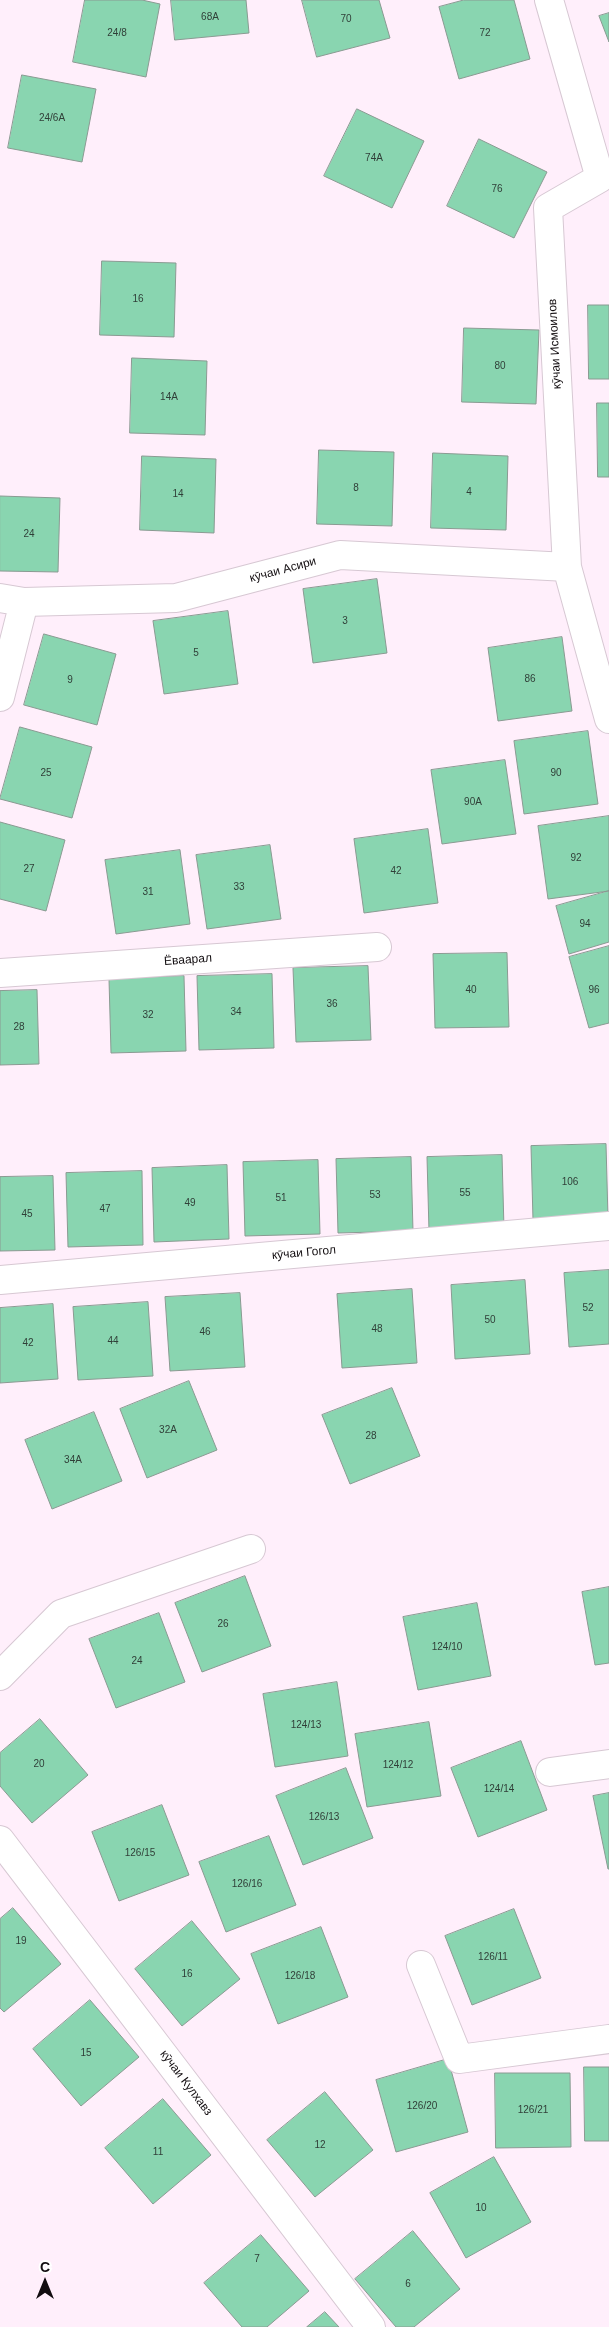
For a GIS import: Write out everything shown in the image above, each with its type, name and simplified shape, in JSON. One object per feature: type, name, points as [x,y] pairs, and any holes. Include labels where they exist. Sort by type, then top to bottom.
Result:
[{"type":"street","name":"кӯчаи Исмоилов","points":[[549,0],[605,177],[548,208],[567,567],[609,719]]},
{"type":"street","name":"кӯчаи Асири","points":[[12,600],[176,598],[340,555],[567,567]]},
{"type":"street","points":[[0,698],[12,600]]},
{"type":"street","name":"Ёваарал","points":[[0,973],[377,947]]},
{"type":"street","name":"кӯчаи Гогол","points":[[0,1280],[609,1226]]},
{"type":"street","points":[[0,1676],[61,1614],[251,1549]]},
{"type":"street","points":[[550,1772],[609,1764]]},
{"type":"street","name":"кӯчаи Кулхавз","points":[[0,1840],[371,2327]]},
{"type":"street","points":[[421,1965],[459,2059],[609,2040]]},
{"type":"building","points":[[85,0],[142,0],[160,4],[146,77],[73,62]]},
{"type":"building","points":[[171,0],[246,0],[249,33],[175,40]]},
{"type":"building","points":[[302,0],[379,0],[390,38],[317,57]]},
{"type":"building","points":[[464,0],[514,0],[530,59],[459,79],[439,7]]},
{"type":"building","points":[[609,13],[609,42],[599,16]]},
{"type":"building","points":[[22,75],[96,89],[82,162],[8,148]]},
{"type":"building","points":[[357,109],[424,141],[392,208],[324,176]]},
{"type":"building","points":[[479,139],[547,172],[514,238],[447,206]]},
{"type":"building","points":[[102,261],[176,263],[174,337],[100,335]]},
{"type":"building","points":[[588,305],[609,305],[609,379],[589,379]]},
{"type":"building","points":[[464,328],[539,330],[536,404],[462,402]]},
{"type":"building","points":[[132,358],[207,361],[205,435],[130,433]]},
{"type":"building","points":[[597,403],[609,403],[609,477],[598,477]]},
{"type":"building","points":[[319,450],[394,452],[392,526],[317,524]]},
{"type":"building","points":[[433,453],[508,456],[506,530],[431,528]]},
{"type":"building","points":[[142,456],[216,459],[214,533],[140,530]]},
{"type":"building","points":[[0,496],[60,498],[58,572],[0,571]]},
{"type":"building","points":[[377,579],[387,653],[313,663],[303,589]]},
{"type":"building","points":[[228,611],[238,684],[164,694],[153,621]]},
{"type":"building","points":[[44,634],[116,654],[97,725],[24,705]]},
{"type":"building","points":[[562,637],[572,711],[498,721],[488,648]]},
{"type":"building","points":[[20,727],[92,747],[72,818],[0,799]]},
{"type":"building","points":[[588,731],[598,804],[524,814],[514,741]]},
{"type":"building","points":[[505,760],[516,834],[442,844],[431,770]]},
{"type":"building","points":[[609,816],[609,891],[548,899],[538,826]]},
{"type":"building","points":[[0,822],[65,840],[46,911],[0,899]]},
{"type":"building","points":[[428,829],[438,903],[364,913],[354,839]]},
{"type":"building","points":[[270,845],[281,919],[207,929],[196,855]]},
{"type":"building","points":[[180,850],[190,924],[116,934],[105,860]]},
{"type":"building","points":[[609,891],[609,942],[569,954],[556,906]]},
{"type":"building","points":[[609,946],[609,1023],[589,1028],[569,957]]},
{"type":"building","points":[[507,953],[509,1027],[435,1028],[433,954]]},
{"type":"building","points":[[368,966],[371,1040],[296,1042],[293,968]]},
{"type":"building","points":[[272,974],[274,1048],[199,1050],[197,976]]},
{"type":"building","points":[[184,976],[186,1051],[111,1053],[109,979]]},
{"type":"building","points":[[37,990],[39,1064],[0,1065],[0,991]]},
{"type":"building","points":[[606,1144],[608,1218],[533,1220],[531,1146]]},
{"type":"building","points":[[502,1155],[504,1229],[429,1231],[427,1157]]},
{"type":"building","points":[[411,1157],[413,1231],[338,1233],[336,1159]]},
{"type":"building","points":[[318,1160],[320,1234],[245,1236],[243,1162]]},
{"type":"building","points":[[227,1165],[229,1239],[154,1242],[152,1168]]},
{"type":"building","points":[[142,1171],[143,1245],[68,1247],[66,1173]]},
{"type":"building","points":[[53,1176],[55,1250],[0,1251],[0,1177]]},
{"type":"building","points":[[609,1270],[609,1344],[569,1347],[564,1273]]},
{"type":"building","points":[[525,1280],[530,1354],[455,1359],[451,1285]]},
{"type":"building","points":[[412,1289],[417,1363],[342,1368],[337,1294]]},
{"type":"building","points":[[240,1293],[245,1367],[170,1371],[165,1297]]},
{"type":"building","points":[[148,1302],[153,1376],[78,1380],[73,1307]]},
{"type":"building","points":[[53,1304],[58,1379],[0,1383],[0,1308]]},
{"type":"building","points":[[189,1381],[217,1450],[147,1478],[120,1409]]},
{"type":"building","points":[[392,1388],[420,1456],[350,1484],[322,1415]]},
{"type":"building","points":[[94,1412],[122,1481],[52,1509],[25,1440]]},
{"type":"building","points":[[245,1576],[271,1646],[202,1672],[175,1603]]},
{"type":"building","points":[[609,1587],[609,1663],[595,1665],[582,1592]]},
{"type":"building","points":[[477,1603],[491,1676],[418,1690],[403,1617]]},
{"type":"building","points":[[159,1613],[185,1682],[116,1708],[89,1639]]},
{"type":"building","points":[[337,1682],[348,1756],[275,1767],[263,1694]]},
{"type":"building","points":[[40,1719],[88,1775],[32,1823],[0,1786],[0,1753]]},
{"type":"building","points":[[429,1722],[441,1796],[367,1807],[355,1734]]},
{"type":"building","points":[[521,1741],[547,1810],[478,1837],[451,1768]]},
{"type":"building","points":[[346,1768],[373,1838],[303,1865],[276,1796]]},
{"type":"building","points":[[609,1793],[609,1869],[608,1869],[593,1796]]},
{"type":"building","points":[[162,1805],[189,1875],[119,1901],[92,1832]]},
{"type":"building","points":[[269,1836],[296,1905],[226,1932],[199,1862]]},
{"type":"building","points":[[13,1908],[61,1964],[4,2012],[0,2008],[0,1919]]},
{"type":"building","points":[[514,1909],[541,1978],[472,2005],[445,1936]]},
{"type":"building","points":[[192,1921],[240,1979],[182,2026],[135,1969]]},
{"type":"building","points":[[321,1927],[348,1997],[278,2024],[251,1954]]},
{"type":"building","points":[[90,2000],[139,2057],[81,2106],[33,2049]]},
{"type":"building","points":[[448,2059],[468,2132],[396,2152],[376,2080]]},
{"type":"building","points":[[584,2067],[609,2067],[609,2141],[585,2141]]},
{"type":"building","points":[[495,2073],[570,2073],[571,2147],[496,2148]]},
{"type":"building","points":[[325,2092],[373,2150],[315,2197],[267,2140]]},
{"type":"building","points":[[163,2099],[211,2155],[153,2204],[105,2148]]},
{"type":"building","points":[[494,2157],[531,2222],[466,2258],[430,2193]]},
{"type":"building","points":[[413,2231],[460,2289],[414,2327],[396,2327],[355,2279]]},
{"type":"building","points":[[261,2235],[309,2291],[267,2327],[242,2327],[204,2283]]},
{"type":"building","points":[[325,2312],[339,2327],[307,2327]]}]
